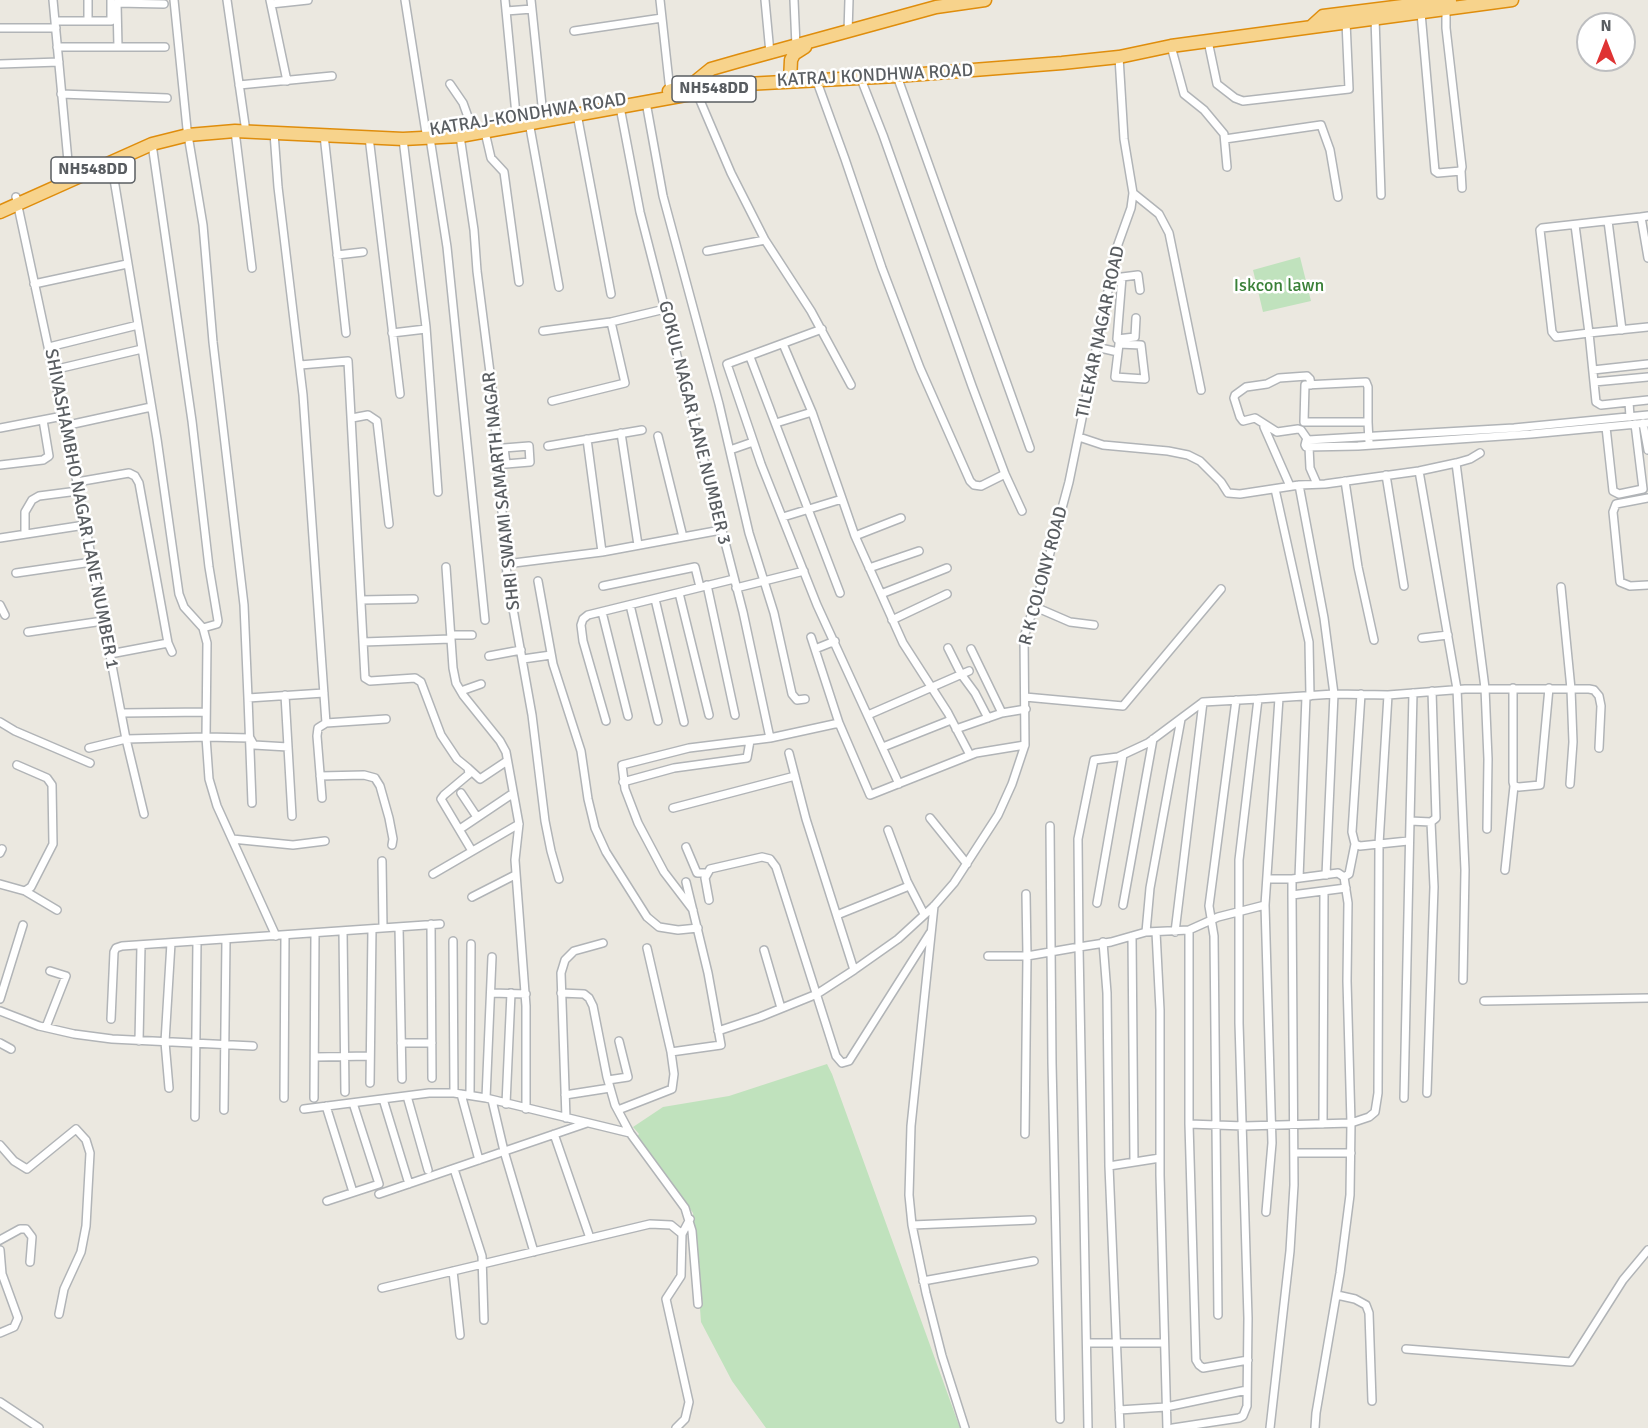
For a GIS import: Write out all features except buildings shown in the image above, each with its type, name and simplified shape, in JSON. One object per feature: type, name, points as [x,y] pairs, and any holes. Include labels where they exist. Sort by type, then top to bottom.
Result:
[{"type":"highway","name":"KATRAJ-KONDHWA ROAD","points":[[0,212],[69,172],[145,140],[221,125],[240,128],[428,135],[521,122],[543,115],[695,87],[711,69],[936,7],[985,0]]},
{"type":"highway","points":[[1349,11],[1512,0]]},
{"type":"highway","points":[[1349,11],[1375,18],[1421,13],[1447,3]]},
{"type":"highway","name":"KATRAJ KONDHWA ROAD","points":[[240,128],[403,139],[428,135],[460,136],[521,122],[646,102],[695,87],[861,79],[1119,57],[1172,46],[1312,26],[1349,11]]},
{"type":"highway","points":[[790,81],[791,60],[803,44]]},
{"type":"highway","name":"KATRAJ-KONDHWA ROAD","points":[[0,205],[17,201],[152,144],[187,132]]},
{"type":"street","points":[[54,0],[69,172]]},
{"type":"street","points":[[88,0],[88,21]]},
{"type":"street","points":[[0,27],[111,21],[111,0]]},
{"type":"street","points":[[174,0],[187,132],[203,225],[213,342],[246,633],[252,803]]},
{"type":"street","points":[[227,0],[239,85],[240,128],[252,268]]},
{"type":"street","points":[[287,81],[270,2],[308,0]]},
{"type":"street","points":[[405,0],[447,247],[485,620]]},
{"type":"street","points":[[505,0],[521,122],[559,287]]},
{"type":"street","points":[[531,0],[543,115]]},
{"type":"street","points":[[660,0],[670,91]]},
{"type":"street","points":[[765,0],[770,53]]},
{"type":"street","points":[[794,0],[803,44]]},
{"type":"street","points":[[848,32],[849,0]]},
{"type":"street","points":[[118,47],[117,3],[164,4]]},
{"type":"street","points":[[1447,3],[1446,28],[1462,167],[1462,188]]},
{"type":"street","points":[[506,11],[532,9]]},
{"type":"street","points":[[1208,41],[1216,84],[1234,98],[1243,101],[1349,89],[1349,11]]},
{"type":"street","points":[[1421,13],[1435,171],[1461,171]]},
{"type":"street","points":[[574,31],[662,18]]},
{"type":"street","points":[[1375,18],[1381,195]]},
{"type":"street","points":[[1172,46],[1184,94],[1220,128],[1225,139],[1227,167]]},
{"type":"street","points":[[57,47],[165,47]]},
{"type":"street","name":"TILEKAR NAGAR ROAD","points":[[1119,57],[1124,139],[1132,193],[1131,208],[1117,247],[1079,437],[1103,445],[1188,455],[1200,461],[1221,482],[1228,493],[1240,494],[1299,484],[1345,481],[1419,471],[1470,459],[1480,453]]},
{"type":"street","points":[[0,64],[59,62]]},
{"type":"street","points":[[239,85],[332,76]]},
{"type":"street","points":[[897,76],[1030,448]]},
{"type":"street","points":[[861,79],[1005,474],[1022,511]]},
{"type":"street","points":[[816,80],[920,368],[970,481],[974,485],[981,486],[1005,474]]},
{"type":"street","points":[[450,84],[463,103],[472,128]]},
{"type":"street","points":[[695,87],[731,173],[765,240],[822,329],[851,385]]},
{"type":"street","points":[[62,94],[167,98]]},
{"type":"street","points":[[646,102],[663,195],[730,450],[749,533],[774,613],[792,694],[797,700],[805,699]]},
{"type":"street","name":"GOKUL NAGAR LANE NUMBER 3","points":[[620,107],[639,212],[734,579],[770,738]]},
{"type":"street","points":[[577,114],[611,294]]},
{"type":"street","points":[[1225,139],[1321,125],[1330,150],[1338,197]]},
{"type":"street","points":[[274,132],[278,187],[300,365],[326,723]]},
{"type":"street","points":[[485,132],[491,158],[504,172],[519,282]]},
{"type":"street","points":[[324,135],[346,333]]},
{"type":"street","name":"SHRI SWAMI SAMARTH NAGAR","points":[[460,136],[501,448],[506,564],[532,716],[545,821],[560,879]]},
{"type":"street","points":[[369,137],[400,394]]},
{"type":"street","points":[[403,139],[426,329],[438,492]]},
{"type":"street","points":[[152,144],[218,621],[217,624],[203,628]]},
{"type":"street","points":[[111,161],[179,594],[184,607],[203,628],[207,643],[206,737],[209,779],[216,806],[276,936]]},
{"type":"street","points":[[1132,193],[1159,214],[1169,233],[1201,390]]},
{"type":"street","name":"SHIVASHAMBHO NAGAR LANE NUMBER 1","points":[[17,201],[77,482],[126,739],[144,814]]},
{"type":"street","points":[[1648,258],[1645,217],[1542,228],[1540,235],[1553,335],[1556,337],[1648,327]]},
{"type":"street","points":[[1608,221],[1622,330]]},
{"type":"street","points":[[1575,225],[1598,404],[1648,400]]},
{"type":"street","points":[[707,251],[765,240]]},
{"type":"street","points":[[337,255],[363,252]]},
{"type":"street","points":[[34,284],[128,264]]},
{"type":"street","points":[[1136,318],[1135,336],[1117,339],[1122,278],[1138,275],[1140,290]]},
{"type":"street","points":[[1105,305],[1120,306]]},
{"type":"street","points":[[543,331],[611,322],[664,309]]},
{"type":"street","points":[[552,401],[625,383],[611,322]]},
{"type":"street","points":[[49,347],[138,325]]},
{"type":"street","points":[[392,333],[426,329]]},
{"type":"street","points":[[822,329],[728,364],[753,442],[817,604],[899,784]]},
{"type":"street","points":[[783,344],[812,411],[855,536],[892,620],[903,643],[951,720],[970,756]]},
{"type":"street","points":[[1119,344],[1141,345],[1145,378],[1115,377],[1118,352],[1119,344]]},
{"type":"street","points":[[1096,348],[1118,352]]},
{"type":"street","points":[[53,370],[141,350]]},
{"type":"street","points":[[750,357],[840,593]]},
{"type":"street","points":[[300,365],[348,361],[367,680],[419,679],[441,735],[457,759],[480,779],[507,761]]},
{"type":"street","points":[[1593,370],[1648,364]]},
{"type":"street","points":[[1311,385],[1307,376],[1279,378],[1267,384],[1246,387],[1234,398],[1239,417],[1243,421],[1255,418],[1277,432],[1301,430],[1309,444],[1310,468],[1317,484]]},
{"type":"street","points":[[1594,382],[1648,376]]},
{"type":"street","points":[[1368,422],[1305,422],[1305,385],[1366,382],[1368,387],[1369,442]]},
{"type":"street","points":[[1629,402],[1630,417]]},
{"type":"street","points":[[64,426],[151,407]]},
{"type":"street","points":[[776,423],[812,411]]},
{"type":"street","points":[[1369,442],[1648,415]]},
{"type":"street","points":[[0,429],[63,416]]},
{"type":"street","points":[[352,418],[368,416],[377,421],[388,524]]},
{"type":"street","points":[[0,465],[43,460],[49,456],[43,420]]},
{"type":"street","points":[[1309,444],[1642,423]]},
{"type":"street","points":[[1606,427],[1613,491],[1619,494],[1643,489],[1642,423]]},
{"type":"street","points":[[1642,423],[1648,450]]},
{"type":"street","points":[[1264,427],[1290,486]]},
{"type":"street","points":[[548,446],[642,430]]},
{"type":"street","points":[[621,433],[638,545]]},
{"type":"street","points":[[658,436],[682,537]]},
{"type":"street","name":"R K COLONY ROAD","points":[[718,1031],[817,994],[898,939],[934,906],[954,883],[998,815],[1012,784],[1025,745],[1023,648],[1057,527],[1079,437]]},
{"type":"street","points":[[587,439],[603,552]]},
{"type":"street","points":[[730,450],[753,442]]},
{"type":"street","points":[[1456,463],[1485,688],[1488,759],[1487,829]]},
{"type":"street","points":[[1419,471],[1457,689],[1465,848],[1463,980]]},
{"type":"street","points":[[77,482],[129,473],[135,476],[139,483],[168,643],[172,652]]},
{"type":"street","points":[[1386,475],[1404,586]]},
{"type":"street","points":[[1345,481],[1374,640]]},
{"type":"street","points":[[1299,484],[1324,618],[1334,694],[1326,875]]},
{"type":"street","points":[[1270,1428],[1290,1251],[1295,1153],[1292,895],[1296,878],[1308,696],[1309,642],[1275,489]]},
{"type":"street","points":[[25,534],[25,512],[32,500],[39,496],[70,492]]},
{"type":"street","points":[[1648,498],[1616,504],[1613,512],[1620,582],[1630,586],[1648,585]]},
{"type":"street","points":[[783,517],[842,500]]},
{"type":"street","points":[[855,536],[901,518]]},
{"type":"street","points":[[0,538],[85,525]]},
{"type":"street","points":[[506,564],[603,552],[721,530]]},
{"type":"street","points":[[869,568],[919,551]]},
{"type":"street","points":[[16,573],[92,562]]},
{"type":"street","points":[[446,567],[453,668],[460,691],[500,741],[507,761],[519,824],[514,860],[526,994],[526,1109]]},
{"type":"street","points":[[603,586],[695,567],[704,586],[735,715]]},
{"type":"street","points":[[881,594],[947,568]]},
{"type":"street","points":[[736,588],[804,571]]},
{"type":"street","points":[[606,721],[583,641],[581,625],[583,619],[588,615],[734,579]]},
{"type":"street","points":[[538,581],[551,655],[581,751],[595,828],[606,852],[647,917],[659,927],[678,930],[698,928]]},
{"type":"street","points":[[1561,587],[1571,688],[1573,742],[1570,784]]},
{"type":"street","points":[[1025,697],[1123,706],[1221,589]]},
{"type":"street","points":[[679,592],[709,715]]},
{"type":"street","points":[[892,620],[947,594]]},
{"type":"street","points":[[361,600],[414,599]]},
{"type":"street","points":[[656,599],[684,722]]},
{"type":"street","points":[[0,605],[5,615]]},
{"type":"street","points":[[630,605],[658,721]]},
{"type":"street","points":[[1033,606],[1070,622],[1094,625]]},
{"type":"street","points":[[603,612],[628,716]]},
{"type":"street","points":[[28,632],[103,621]]},
{"type":"street","points":[[363,642],[472,634]]},
{"type":"street","points":[[1422,639],[1448,635]]},
{"type":"street","points":[[811,636],[839,723],[870,795],[970,756],[1025,745]]},
{"type":"street","points":[[815,650],[835,641]]},
{"type":"street","points":[[110,654],[168,643]]},
{"type":"street","points":[[948,648],[988,718]]},
{"type":"street","points":[[971,649],[1002,713]]},
{"type":"street","points":[[489,656],[521,650]]},
{"type":"street","points":[[523,659],[551,655]]},
{"type":"street","points":[[868,715],[969,671]]},
{"type":"street","points":[[460,691],[482,684]]},
{"type":"street","points":[[1088,1428],[1078,838],[1094,760],[1123,755],[1154,739],[1203,702],[1334,694],[1388,695],[1485,688],[1594,690],[1599,696],[1601,706],[1599,748]]},
{"type":"street","points":[[1505,870],[1514,786],[1513,688]]},
{"type":"street","points":[[1514,786],[1540,785],[1549,688]]},
{"type":"street","points":[[1410,821],[1431,822],[1436,818],[1432,691]]},
{"type":"street","points":[[248,698],[324,693]]},
{"type":"street","points":[[1404,1098],[1413,693]]},
{"type":"street","points":[[1344,877],[1349,874],[1355,844],[1352,832],[1361,694]]},
{"type":"street","points":[[285,695],[292,816]]},
{"type":"street","points":[[1189,1124],[1241,1126],[1351,1123],[1369,1117],[1375,1112],[1377,1104],[1380,844],[1388,695]]},
{"type":"street","points":[[1266,1212],[1272,1143],[1265,905],[1279,698]]},
{"type":"street","points":[[1173,1428],[1239,1418],[1245,1412],[1248,1360],[1241,1126],[1239,910],[1241,833],[1258,699]]},
{"type":"street","points":[[1218,1316],[1214,936],[1209,906],[1236,700]]},
{"type":"street","points":[[1175,932],[1203,702]]},
{"type":"street","points":[[956,729],[1002,713],[1026,709]]},
{"type":"street","points":[[122,713],[206,712]]},
{"type":"street","points":[[322,798],[317,731],[321,725],[386,719]]},
{"type":"street","points":[[1146,932],[1150,888],[1181,719]]},
{"type":"street","points":[[883,747],[951,720]]},
{"type":"street","points":[[0,722],[15,731],[90,763]]},
{"type":"street","points":[[693,910],[664,872],[634,816],[623,782],[622,765],[689,748],[770,738],[839,723]]},
{"type":"street","points":[[250,738],[254,745],[288,747]]},
{"type":"street","points":[[89,748],[126,739],[250,738]]},
{"type":"street","points":[[1123,905],[1154,739]]},
{"type":"street","points":[[623,782],[674,768],[747,758],[750,741]]},
{"type":"street","points":[[789,753],[806,819],[854,970]]},
{"type":"street","points":[[1097,903],[1123,755]]},
{"type":"street","points":[[17,765],[47,778],[54,793],[53,844],[31,887],[25,891]]},
{"type":"street","points":[[468,768],[469,774],[441,799],[472,851]]},
{"type":"street","points":[[320,776],[364,775],[375,778],[380,786],[389,818],[392,845]]},
{"type":"street","points":[[673,808],[795,776]]},
{"type":"street","points":[[461,793],[477,817]]},
{"type":"street","points":[[460,829],[512,794]]},
{"type":"street","points":[[930,818],[967,864]]},
{"type":"street","points":[[1427,1093],[1433,920],[1431,822]]},
{"type":"street","points":[[433,874],[519,824]]},
{"type":"street","points":[[1050,826],[1060,1419]]},
{"type":"street","points":[[888,830],[909,886],[924,914]]},
{"type":"street","points":[[232,839],[293,845],[325,842]]},
{"type":"street","points":[[1355,844],[1408,841]]},
{"type":"street","points":[[686,847],[697,873],[707,873]]},
{"type":"street","points":[[709,900],[705,878],[710,869],[762,857],[770,859],[776,867],[836,1056],[845,1063],[931,932]]},
{"type":"street","points":[[382,861],[383,928]]},
{"type":"street","points":[[1266,879],[1338,873],[1344,877],[1348,903],[1350,1195],[1315,1428]]},
{"type":"street","points":[[472,897],[515,875]]},
{"type":"street","points":[[671,1052],[721,1045],[698,928],[686,882]]},
{"type":"street","points":[[0,884],[25,891],[57,910]]},
{"type":"street","points":[[837,915],[909,886]]},
{"type":"street","points":[[1292,895],[1346,888]]},
{"type":"street","points":[[1323,1124],[1324,891]]},
{"type":"street","points":[[1025,1134],[1026,894]]},
{"type":"street","points":[[988,956],[1027,956],[1052,953],[1146,932],[1189,930],[1239,910],[1265,905]]},
{"type":"street","points":[[934,906],[910,1126],[909,1195],[912,1225],[923,1281],[942,1356],[965,1428]]},
{"type":"street","points":[[111,1018],[114,952],[116,948],[122,946],[435,924],[432,1078]]},
{"type":"street","points":[[0,999],[23,925]]},
{"type":"street","points":[[399,927],[402,1079]]},
{"type":"street","points":[[370,1083],[372,929]]},
{"type":"street","points":[[1189,930],[1189,1124],[1196,1360],[1203,1368],[1248,1360]]},
{"type":"street","points":[[343,932],[345,1092]]},
{"type":"street","points":[[1156,932],[1160,1010],[1160,1158],[1167,1428]]},
{"type":"street","points":[[314,1098],[315,934]]},
{"type":"street","points":[[284,1098],[285,936]]},
{"type":"street","points":[[1132,936],[1134,1162]]},
{"type":"street","points":[[224,1110],[226,940]]},
{"type":"street","points":[[453,941],[458,1093],[480,1160]]},
{"type":"street","points":[[195,1117],[197,942]]},
{"type":"street","points":[[1103,942],[1107,993],[1109,1166],[1120,1428]]},
{"type":"street","points":[[566,1118],[561,973],[565,960],[574,951],[603,943]]},
{"type":"street","points":[[169,1088],[165,1042],[171,944]]},
{"type":"street","points":[[470,1095],[471,944]]},
{"type":"street","points":[[139,1041],[141,946]]},
{"type":"street","points":[[618,1110],[672,1089],[674,1074],[671,1052],[647,948]]},
{"type":"street","points":[[764,950],[781,1008]]},
{"type":"street","points":[[492,957],[489,1099],[534,1252]]},
{"type":"street","points":[[46,1027],[66,976],[50,971]]},
{"type":"street","points":[[490,993],[526,994]]},
{"type":"street","points":[[506,1104],[512,993]]},
{"type":"street","points":[[561,993],[584,994],[589,998],[593,1006],[609,1084],[618,1110],[630,1133],[677,1195],[690,1219],[698,1304]]},
{"type":"street","points":[[1484,1001],[1648,998]]},
{"type":"street","points":[[0,1011],[17,1019],[74,1034],[139,1041],[253,1046]]},
{"type":"street","points":[[566,1095],[628,1077],[618,1041]]},
{"type":"street","points":[[0,1043],[11,1049]]},
{"type":"street","points":[[401,1043],[432,1043]]},
{"type":"street","points":[[315,1057],[370,1056]]},
{"type":"street","points":[[304,1109],[429,1093],[458,1093],[630,1133]]},
{"type":"street","points":[[407,1096],[428,1170]]},
{"type":"street","points":[[383,1099],[409,1184]]},
{"type":"street","points":[[327,1201],[379,1184],[353,1103]]},
{"type":"street","points":[[326,1106],[353,1192]]},
{"type":"street","points":[[380,1194],[587,1122]]},
{"type":"street","points":[[0,1145],[14,1161],[27,1169],[76,1129],[86,1140],[90,1153],[86,1226],[81,1252],[64,1289],[59,1314]]},
{"type":"street","points":[[555,1134],[590,1238]]},
{"type":"street","points":[[1295,1153],[1351,1153]]},
{"type":"street","points":[[1109,1166],[1160,1158]]},
{"type":"street","points":[[454,1169],[482,1256],[484,1320]]},
{"type":"street","points":[[676,1428],[685,1419],[689,1402],[666,1299],[681,1276],[682,1234],[690,1219]]},
{"type":"street","points":[[912,1225],[1032,1220]]},
{"type":"street","points":[[382,1288],[650,1224],[671,1225],[682,1234]]},
{"type":"street","points":[[0,1240],[20,1229],[26,1229],[32,1237],[30,1262]]},
{"type":"street","points":[[0,1250],[2,1274],[18,1318],[14,1328],[0,1333]]},
{"type":"street","points":[[1406,1349],[1571,1362],[1623,1280],[1648,1250]]},
{"type":"street","points":[[923,1281],[1034,1261]]},
{"type":"street","points":[[453,1271],[460,1335]]},
{"type":"street","points":[[1336,1295],[1355,1299],[1366,1305],[1369,1313],[1372,1401]]},
{"type":"street","points":[[1087,1343],[1164,1343]]},
{"type":"street","points":[[1119,1410],[1166,1407],[1247,1390]]},
{"type":"street","points":[[0,1402],[39,1428]]},
{"type":"green space","name":"Iskcon lawn","points":[[1300,257],[1311,301],[1263,312],[1253,270]]},
{"type":"green space","points":[[827,1064],[960,1428],[766,1428],[732,1381],[701,1322],[693,1213],[637,1137],[639,1134],[633,1127],[663,1107],[729,1096]]}]
